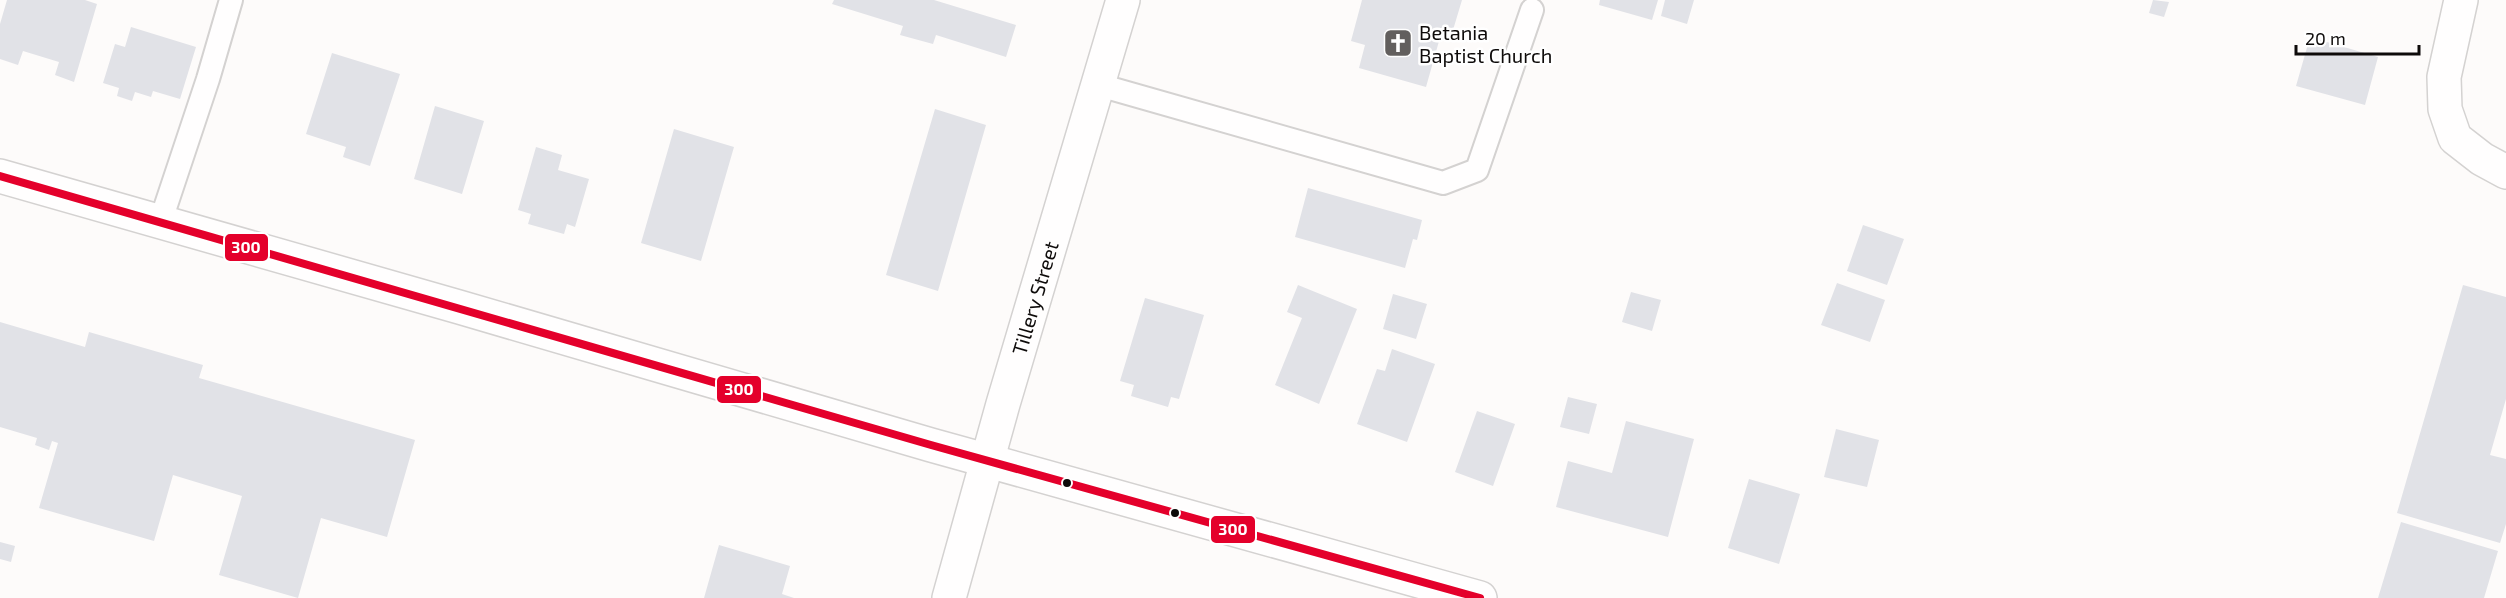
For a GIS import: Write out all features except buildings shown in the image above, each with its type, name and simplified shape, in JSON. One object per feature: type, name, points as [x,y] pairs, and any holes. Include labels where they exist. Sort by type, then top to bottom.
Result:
[{"type":"street","name":"Tillery Street","points":[[949,598],[1123,0]]},
{"type":"street","points":[[2461,0],[2444,77],[2445,109],[2455,138],[2482,159],[2506,172]]},
{"type":"street","points":[[0,176],[988,460],[1480,598]]},
{"type":"lane","points":[[160,222],[208,79],[231,0]]},
{"type":"lane","points":[[1099,85],[1443,183],[1477,170],[1532,10]]},
{"type":"transit line","name":"300","points":[[0,176],[931,445],[1480,598]]},
{"type":"place","name":"Betania Baptist Church","points":[[1398,43]]}]
